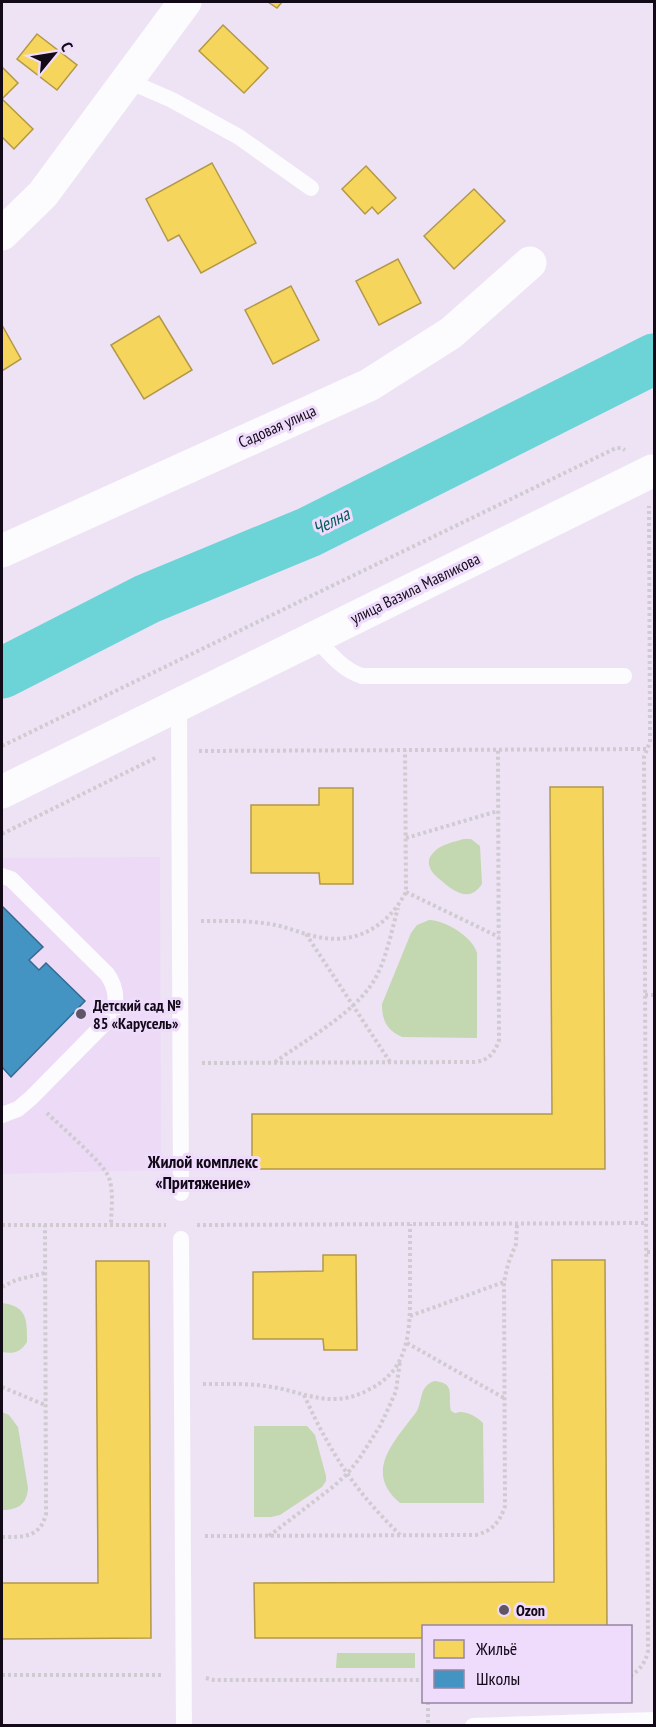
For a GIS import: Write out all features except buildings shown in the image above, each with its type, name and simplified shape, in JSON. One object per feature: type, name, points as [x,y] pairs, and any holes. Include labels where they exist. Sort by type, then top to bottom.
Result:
[{"type":"street","points":[[2,234],[42,194],[68,162],[185,2]]},
{"type":"street","name":"Садовая улица","points":[[2,551],[369,385],[451,333],[530,263]]},
{"type":"street","name":"улица Вазила Мавликова","points":[[2,792],[645,474]]},
{"type":"lane","points":[[126,80],[172,100],[239,136],[311,188]]},
{"type":"lane","points":[[315,638],[348,671],[362,676],[624,676]]},
{"type":"lane","points":[[179,705],[181,1193]]},
{"type":"lane","points":[[2,876],[11,879],[107,974],[116,992],[111,1017],[31,1098],[18,1109],[2,1115]]},
{"type":"lane","points":[[181,1239],[184,1725]]},
{"type":"lane","points":[[473,1725],[654,1720]]},
{"type":"path","points":[[2,746],[616,448],[625,451],[645,474],[649,505],[650,742],[644,757],[648,1651],[640,1670],[632,1675]]},
{"type":"path","points":[[181,1063],[481,1062],[492,1054],[499,1040],[498,749]]},
{"type":"path","points":[[2,834],[167,752],[647,749]]},
{"type":"path","points":[[180,921],[252,921],[322,938],[338,939],[352,937],[377,927],[399,905],[406,892],[405,750]]},
{"type":"path","points":[[406,838],[498,811]]},
{"type":"path","points":[[406,892],[499,937]]},
{"type":"path","points":[[274,1063],[354,1006],[366,993],[380,970],[399,905]]},
{"type":"path","points":[[305,933],[390,1062]]},
{"type":"path","points":[[645,995],[654,995]]},
{"type":"path","points":[[31,1098],[106,1172],[111,1185],[111,1225]]},
{"type":"path","points":[[193,1225],[646,1223]]},
{"type":"path","points":[[182,1384],[253,1384],[287,1389],[322,1399],[360,1395],[377,1386],[392,1373],[407,1343],[410,1316],[410,1224]]},
{"type":"path","points":[[183,1536],[476,1535],[492,1529],[505,1506],[504,1282],[516,1244],[517,1224]]},
{"type":"path","points":[[2,1537],[27,1536],[37,1530],[45,1520],[46,1514],[45,1225]]},
{"type":"path","points":[[2,1226],[170,1225]]},
{"type":"path","points":[[647,1252],[654,1252]]},
{"type":"path","points":[[2,1287],[16,1280],[45,1273]]},
{"type":"path","points":[[410,1316],[504,1282]]},
{"type":"path","points":[[407,1343],[504,1398]]},
{"type":"path","points":[[269,1536],[316,1501],[347,1474],[371,1441],[389,1407],[396,1390],[401,1358]]},
{"type":"path","points":[[2,1388],[46,1405]]},
{"type":"path","points":[[304,1394],[318,1426],[347,1474],[372,1506],[400,1535]]},
{"type":"path","points":[[2,1675],[196,1675],[214,1680],[422,1680]]},
{"type":"path","points":[[428,1703],[428,1725]]},
{"type":"shaded area","name":"Детский сад № 85 «Карусель»","points":[[160,857],[161,1170],[2,1174],[2,858]]},
{"type":"green space","points":[[471,839],[480,846],[482,884],[473,893],[468,894],[458,892],[443,882],[432,872],[429,862],[432,854],[440,847]]},
{"type":"green space","points":[[429,920],[458,930],[470,941],[477,953],[477,1038],[402,1037],[389,1028],[384,1020],[382,1004],[411,933],[417,925]]},
{"type":"green space","points":[[2,1303],[17,1307],[26,1321],[27,1342],[16,1352],[2,1352]]},
{"type":"green space","points":[[434,1381],[446,1384],[448,1387],[451,1411],[470,1414],[483,1423],[484,1503],[400,1503],[389,1491],[384,1479],[383,1467],[392,1444],[417,1411],[426,1387]]},
{"type":"green space","points":[[2,1412],[9,1415],[18,1427],[28,1488],[26,1499],[17,1508],[2,1510]]},
{"type":"green space","points":[[254,1426],[307,1426],[315,1435],[326,1481],[322,1487],[280,1515],[254,1517]]},
{"type":"green space","points":[[337,1653],[415,1653],[415,1668],[336,1668]]},
{"type":"waterway","name":"Челна","points":[[2,673],[147,599],[309,532],[654,359]]},
{"type":"place","name":"Детский сад № 85 «Карусель»","points":[[81,1014]]},
{"type":"place","name":"Ozon","points":[[504,1610]]},
{"type":"district","name":"Жилой комплекс «Притяжение»","points":[[203,1171]]}]
